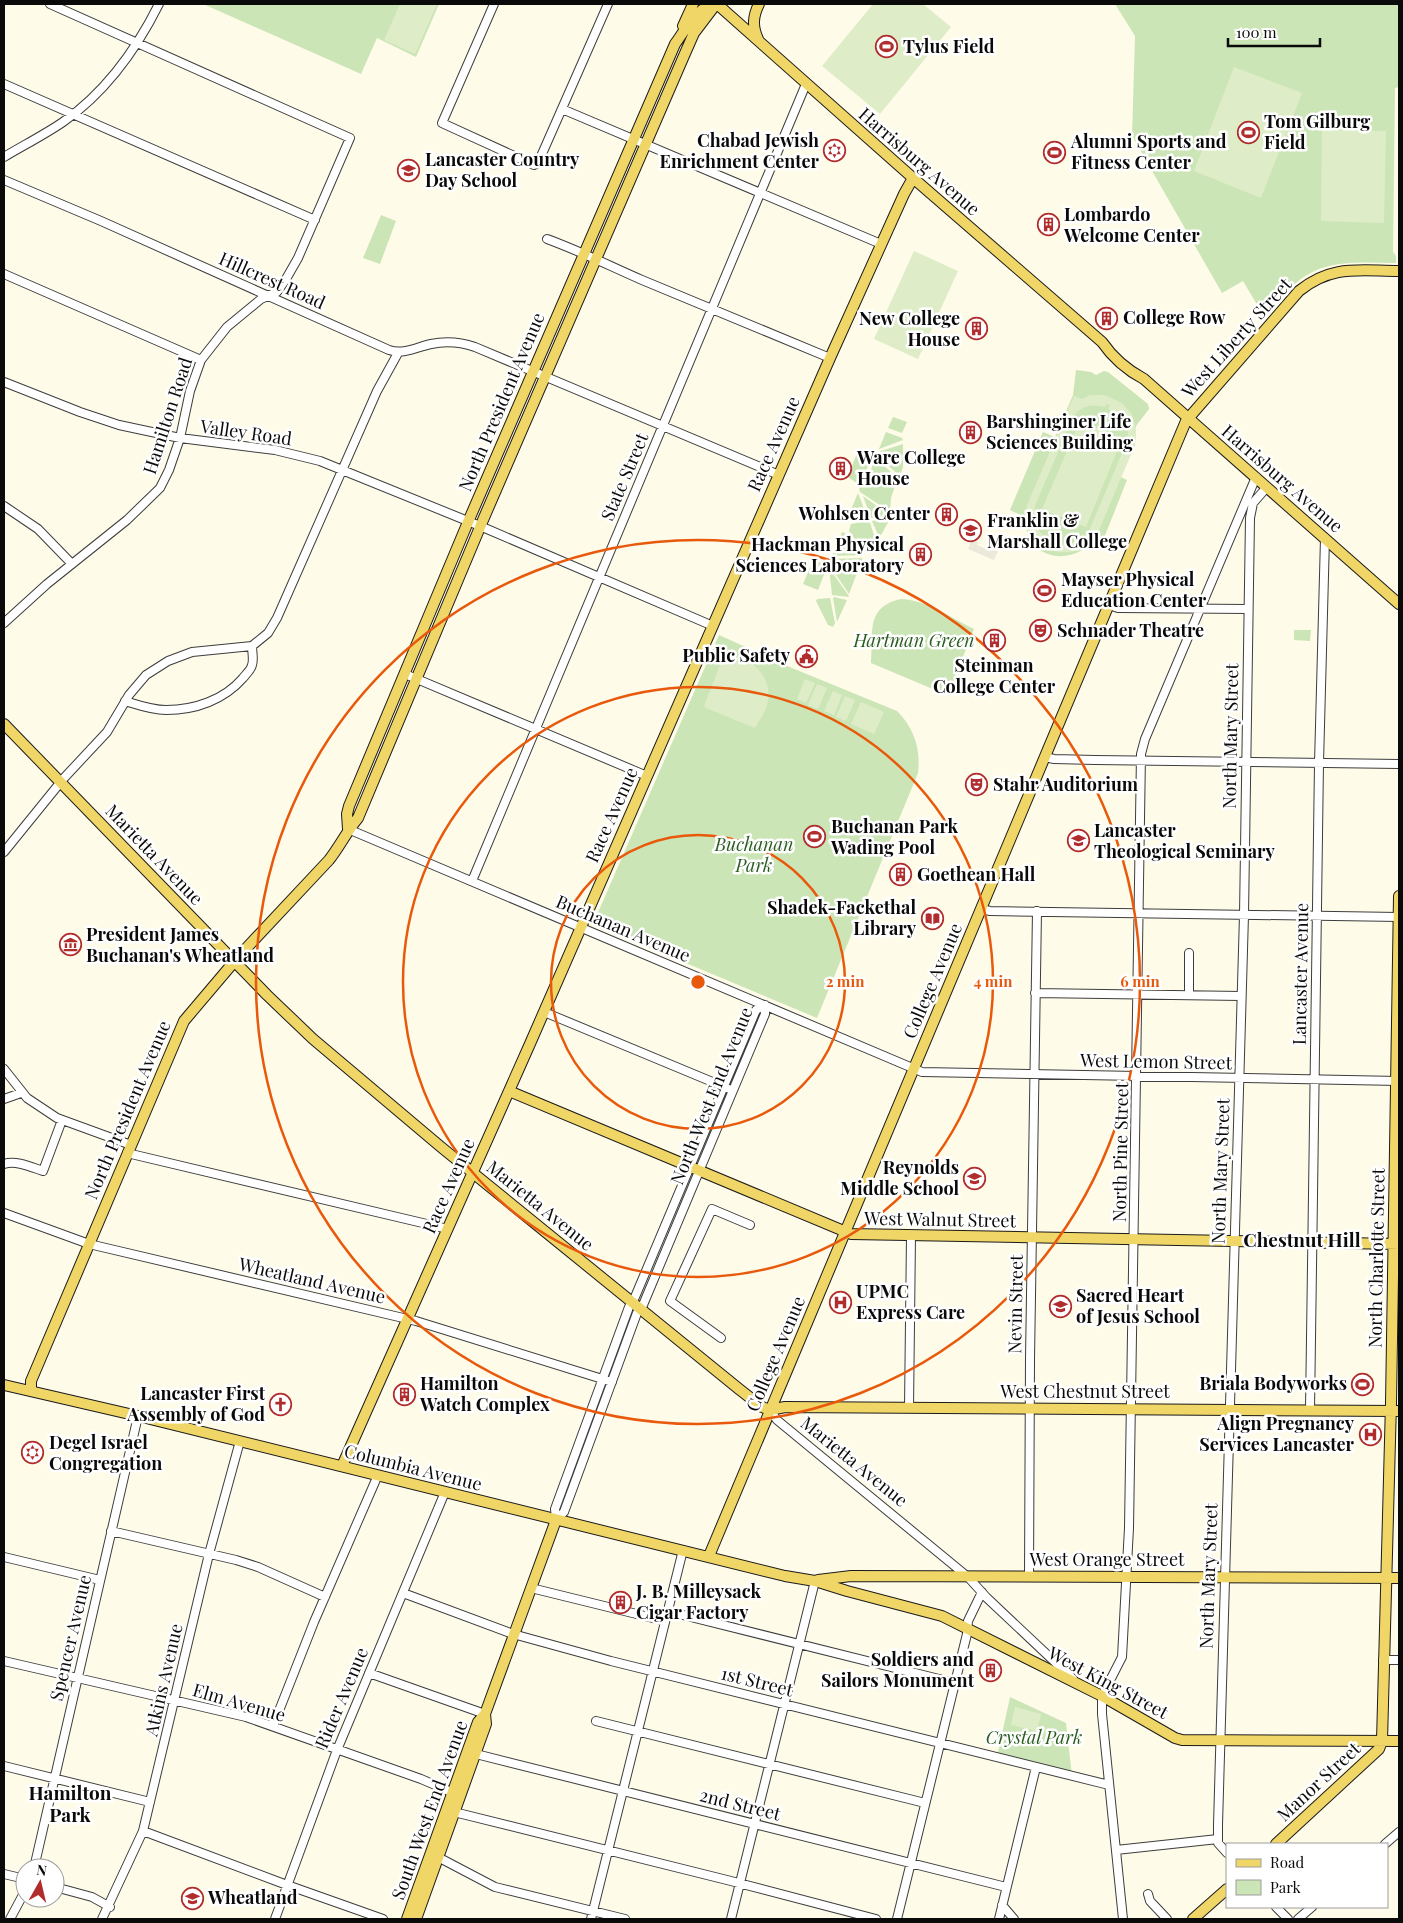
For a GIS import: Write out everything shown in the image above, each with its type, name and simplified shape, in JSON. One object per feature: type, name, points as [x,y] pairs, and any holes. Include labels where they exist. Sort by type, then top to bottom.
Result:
[{"type":"main road","points":[[675,44],[693,4]]},
{"type":"main road","name":"North President Avenue","points":[[348,829],[347,814],[349,806],[468,522],[675,44],[696,15],[705,7],[716,4]]},
{"type":"main road","name":"North President Avenue","points":[[31,1391],[31,1380],[184,1021],[234,962],[332,856],[340,846],[348,829],[358,818],[480,526],[690,41],[699,25],[716,4]]},
{"type":"main road","name":"Harrisburg Avenue","points":[[716,4],[912,178],[1102,342],[1114,347],[1135,366],[1144,379],[1399,604]]},
{"type":"main road","points":[[759,4],[754,25],[759,42]]},
{"type":"main road","name":"Race Avenue","points":[[342,1466],[544,1012],[830,358],[912,178]]},
{"type":"main road","name":"West Liberty Street","points":[[1188,418],[1299,291],[1310,282],[1331,273],[1346,270],[1399,271]]},
{"type":"main road","name":"College Avenue","points":[[709,1556],[1188,418]]},
{"type":"main road","name":"Marietta Avenue","points":[[4,724],[234,962],[313,1039],[754,1401],[770,1410]]},
{"type":"main road","name":"North Charlotte Street","points":[[1382,1741],[1386,1578],[1395,1410],[1399,896]]},
{"type":"main road","name":"West Walnut Street","points":[[509,1091],[853,1234],[1396,1243]]},
{"type":"main road","name":"Columbia Avenue","points":[[4,1385],[138,1416],[785,1576],[815,1581]]},
{"type":"main road","name":"West Chestnut Street","points":[[770,1410],[785,1407],[1395,1410]]},
{"type":"main road","name":"South West End Avenue","points":[[416,1919],[434,1856],[471,1753],[486,1724],[485,1714],[556,1520]]},
{"type":"main road","name":"West Orange Street","points":[[815,1581],[852,1576],[1399,1578]]},
{"type":"main road","name":"West King Street","points":[[815,1581],[934,1613],[967,1627],[1102,1696],[1175,1738],[1220,1741],[1399,1741]]},
{"type":"main road","name":"Manor Street","points":[[1277,1843],[1379,1749],[1382,1741]]},
{"type":"main road","name":"South West End Avenue","points":[[407,1919],[454,1812],[456,1794]]},
{"type":"main road","points":[[1193,1919],[1226,1890]]},
{"type":"street","points":[[50,4],[138,43]]},
{"type":"street","points":[[4,157],[46,133],[73,114],[114,76],[145,32],[159,4]]},
{"type":"street","points":[[494,4],[442,123],[536,165],[608,4]]},
{"type":"street","name":"Hamilton Road","points":[[4,623],[154,495],[167,475],[180,438],[190,391],[201,360],[227,327],[261,299],[277,292],[291,272],[350,138],[138,43]]},
{"type":"street","points":[[4,84],[315,220]]},
{"type":"street","name":"State Street","points":[[472,881],[806,84]]},
{"type":"street","points":[[562,109],[881,244]]},
{"type":"street","name":"Hillcrest Road","points":[[4,180],[398,353]]},
{"type":"street","points":[[547,239],[830,358]]},
{"type":"street","points":[[4,274],[201,360]]},
{"type":"street","points":[[4,852],[61,782],[107,732],[133,688],[146,675],[168,661],[200,651],[252,646],[268,633],[277,618],[377,391],[398,353],[437,343],[462,343],[663,425],[779,475]]},
{"type":"street","name":"Valley Road","points":[[4,382],[101,420],[180,438],[275,450],[320,461],[480,526],[713,626]]},
{"type":"street","name":"North Pine Street","points":[[1102,1696],[1122,1657],[1126,1577],[1135,1239],[1141,754],[1145,739],[1256,477]]},
{"type":"street","name":"North Mary Street","points":[[1218,1839],[1244,914],[1250,518],[1253,503],[1267,487]]},
{"type":"street","points":[[4,506],[38,529],[72,564]]},
{"type":"street","name":"Lancaster Avenue","points":[[1310,1410],[1319,763],[1325,538]]},
{"type":"street","points":[[1109,606],[1122,608],[1248,609]]},
{"type":"street","points":[[125,701],[146,708],[167,710],[189,708],[210,702],[234,687],[250,670],[253,664],[252,646]]},
{"type":"street","points":[[405,674],[647,776]]},
{"type":"street","points":[[1045,757],[1057,760],[1399,764]]},
{"type":"street","name":"Buchanan Avenue","points":[[348,829],[914,1068]]},
{"type":"street","points":[[981,909],[990,911],[1399,917]]},
{"type":"street","name":"Nevin Street","points":[[1029,1577],[1037,911]]},
{"type":"street","points":[[1189,995],[1190,952]]},
{"type":"street","points":[[1036,993],[1241,996]]},
{"type":"street","name":"North West End Avenue","points":[[556,1520],[555,1509],[603,1379],[637,1305],[695,1168],[733,1090],[765,1014],[764,1005],[756,1010],[724,1087],[695,1168]]},
{"type":"street","points":[[544,1012],[733,1090]]},
{"type":"street","name":"West Lemon Street","points":[[914,1068],[922,1072],[1398,1081]]},
{"type":"street","points":[[4,1069],[21,1092],[62,1120],[129,1149],[448,1229]]},
{"type":"street","points":[[4,1099],[21,1092]]},
{"type":"street","points":[[4,1164],[21,1164],[43,1171],[62,1120]]},
{"type":"street","points":[[721,1338],[670,1301],[712,1210],[750,1225]]},
{"type":"street","name":"Wheatland Avenue","points":[[4,1213],[89,1244],[408,1319],[612,1382]]},
{"type":"street","points":[[909,1408],[912,1236]]},
{"type":"street","name":"North West End Avenue","points":[[556,1520],[564,1512],[612,1382],[637,1305]]},
{"type":"street","name":"Marietta Avenue","points":[[770,1410],[778,1420],[968,1577],[1081,1685]]},
{"type":"street","name":"Spencer Avenue","points":[[36,1858],[138,1416]]},
{"type":"street","name":"Atkins Avenue","points":[[102,1919],[110,1907],[143,1831],[209,1554],[240,1441]]},
{"type":"street","points":[[273,1726],[325,1597],[378,1475]]},
{"type":"street","name":"Rider Avenue","points":[[275,1919],[337,1750],[445,1492]]},
{"type":"street","points":[[112,1531],[258,1567],[325,1597]]},
{"type":"street","points":[[592,1915],[683,1550]]},
{"type":"street","points":[[4,1557],[100,1580]]},
{"type":"street","points":[[731,1919],[815,1581]]},
{"type":"street","points":[[531,1588],[665,1622]]},
{"type":"street","points":[[897,1919],[967,1634],[968,1621],[982,1592]]},
{"type":"street","name":"1st Street","points":[[403,1593],[513,1634],[652,1672],[1109,1785]]},
{"type":"street","points":[[667,1611],[955,1683]]},
{"type":"street","points":[[1383,1660],[1399,1660]]},
{"type":"street","name":"Elm Avenue","points":[[4,1661],[221,1710],[273,1726],[422,1779],[456,1794]]},
{"type":"street","points":[[369,1673],[485,1714]]},
{"type":"street","points":[[1102,1696],[1102,1714],[1123,1919]]},
{"type":"street","points":[[596,1721],[926,1803]]},
{"type":"street","name":"2nd Street","points":[[471,1753],[1006,1887]]},
{"type":"street","points":[[4,1766],[150,1802]]},
{"type":"street","points":[[998,1919],[1036,1767]]},
{"type":"street","points":[[454,1812],[876,1919]]},
{"type":"street","points":[[143,1831],[383,1919]]},
{"type":"street","points":[[1386,1843],[1399,1832]]},
{"type":"street","points":[[1116,1850],[1218,1839],[1218,1843],[1226,1852]]},
{"type":"street","points":[[434,1856],[496,1887],[592,1915],[625,1919]]},
{"type":"street","points":[[65,1889],[92,1896],[110,1907]]},
{"type":"street","points":[[1148,1894],[1150,1901],[1166,1919]]},
{"type":"street","points":[[1002,1905],[1014,1919]]},
{"type":"street","points":[[1277,1908],[1288,1919]]},
{"type":"street","points":[[1298,1919],[1311,1908]]},
{"type":"green space","points":[[203,4],[439,4],[416,57],[377,38],[361,74]]},
{"type":"green space","points":[[400,4],[437,4],[415,54],[384,40]]},
{"type":"green space","name":"Tylus Field","points":[[873,4],[923,4],[951,27],[880,114],[822,66]]},
{"type":"green space","points":[[1115,4],[1399,4],[1399,87],[1395,88],[1393,252],[1396,256],[1396,263],[1343,264],[1319,269],[1296,283],[1265,318],[1243,281],[1222,293],[1132,136],[1135,36]]},
{"type":"green space","name":"Tom Gilburg Field","points":[[1234,67],[1302,93],[1261,198],[1194,171]]},
{"type":"green space","points":[[1322,130],[1386,131],[1384,223],[1321,221]]},
{"type":"green space","points":[[381,215],[396,221],[380,264],[363,258]]},
{"type":"green space","points":[[914,251],[958,271],[918,359],[874,339]]},
{"type":"green space","points":[[1076,370],[1091,372],[1096,375],[1104,371],[1108,372],[1148,404],[1149,409],[1136,426],[1135,445],[1121,477],[1127,480],[1104,538],[1098,536],[1092,543],[1077,553],[1060,556],[1043,552],[1035,546],[1029,536],[1023,516],[1010,510],[1043,432],[1055,437],[1073,395]]},
{"type":"green space","points":[[1090,395],[1104,395],[1122,403],[1132,414],[1136,429],[1136,440],[1100,528],[1090,541],[1078,549],[1065,552],[1052,551],[1041,545],[1032,535],[1027,522],[1027,505],[1074,396],[1082,399]],"holes":[[[1107,404],[1110,405],[1108,409],[1126,423],[1128,439],[1089,531],[1080,539],[1070,543],[1050,540],[1042,534],[1037,526],[1034,515],[1036,503],[1074,415],[1088,406],[1105,407]]]},
{"type":"green space","points":[[893,417],[907,422],[902,433],[888,428]]},
{"type":"green space","points":[[1080,421],[1122,439],[1086,527],[1042,509]]},
{"type":"green space","points":[[886,432],[902,438],[903,440],[879,449]]},
{"type":"green space","points":[[903,444],[903,467],[900,476],[876,455],[881,451]]},
{"type":"green space","points":[[857,453],[863,456],[860,462],[868,466],[863,479],[858,484],[848,477]]},
{"type":"green space","points":[[875,458],[899,479],[866,484]]},
{"type":"green space","points":[[896,483],[891,498],[890,512],[860,492],[859,489],[860,486]]},
{"type":"green space","points":[[858,493],[868,519],[853,521],[847,519]]},
{"type":"green space","points":[[863,496],[888,514],[889,515],[871,518]]},
{"type":"green space","points":[[891,517],[880,537],[879,537],[872,521]]},
{"type":"green space","points":[[867,521],[870,523],[875,538],[867,553],[864,552],[849,531],[851,524]]},
{"type":"green space","points":[[842,532],[849,535],[863,555],[832,556]]},
{"type":"green space","points":[[862,558],[849,594],[828,563],[830,559]]},
{"type":"green space","points":[[819,562],[824,564],[825,572],[818,590],[803,584],[812,563],[818,564]]},
{"type":"green space","points":[[829,568],[849,596],[848,597],[832,595]]},
{"type":"green space","points":[[830,598],[835,623],[833,627],[828,625],[816,601],[817,599]]},
{"type":"green space","points":[[833,598],[847,600],[837,622]]},
{"type":"green space","name":"Hartman Green","points":[[901,599],[929,606],[974,629],[950,690],[940,692],[871,663],[872,633],[876,615],[881,608]]},
{"type":"green space","points":[[1294,630],[1311,630],[1310,641],[1294,640]]},
{"type":"green space","name":"Buchanan Park","points":[[719,635],[792,668],[897,711],[908,724],[915,739],[919,764],[918,773],[817,1018],[593,924]]},
{"type":"green space","points":[[724,655],[733,656],[750,663],[762,674],[766,682],[768,700],[763,715],[755,728],[704,706]]},
{"type":"green space","points":[[805,679],[815,683],[806,703],[797,699]]},
{"type":"green space","points":[[817,684],[827,688],[818,709],[808,705]]},
{"type":"green space","points":[[833,691],[842,695],[834,715],[824,711]]},
{"type":"green space","points":[[845,696],[855,700],[846,721],[836,717]]},
{"type":"green space","points":[[861,702],[884,712],[874,734],[851,724]]},
{"type":"green space","name":"Crystal Park","points":[[1010,1697],[1066,1723],[1072,1776],[997,1757]]},
{"type":"green space","points":[[1015,1707],[1041,1714],[1037,1731],[1011,1725]]},
{"type":"shaded area","points":[[972,540],[978,542],[977,545],[990,551],[992,548],[998,551],[994,560],[968,549]]},
{"type":"water","name":"Buchanan Park Wading Pool","points":[[811,828],[825,833],[819,847],[805,841]]},
{"type":"place","name":"Tylus Field","points":[[887,47]]},
{"type":"place","name":"Tom Gilburg Field","points":[[1248,132]]},
{"type":"place","name":"Chabad Jewish Enrichment Center","points":[[835,151]]},
{"type":"place","name":"Alumni Sports and Fitness Center","points":[[1055,152]]},
{"type":"place","name":"Lancaster Country Day School","points":[[409,170]]},
{"type":"place","name":"Lombardo Welcome Center","points":[[1048,225]]},
{"type":"place","name":"College Row","points":[[1107,318]]},
{"type":"place","name":"New College House","points":[[976,329]]},
{"type":"place","name":"Barshinginer Life Sciences Building","points":[[970,432]]},
{"type":"place","name":"Ware College House","points":[[841,468]]},
{"type":"place","name":"Wohlsen Center","points":[[946,514]]},
{"type":"place","name":"Franklin & Marshall College","points":[[971,531]]},
{"type":"place","name":"Hackman Physical Sciences Laboratory","points":[[920,555]]},
{"type":"place","name":"Mayser Physical Education Center","points":[[1045,590]]},
{"type":"place","name":"Schnader Theatre","points":[[1041,631]]},
{"type":"place","name":"Steinman College Center","points":[[994,641]]},
{"type":"place","name":"Public Safety","points":[[806,656]]},
{"type":"place","name":"Stahr Auditorium","points":[[977,785]]},
{"type":"place","name":"Buchanan Park Wading Pool","points":[[815,837]]},
{"type":"place","name":"Lancaster Theological Seminary","points":[[1078,841]]},
{"type":"place","name":"Goethean Hall","points":[[901,875]]},
{"type":"place","name":"Shadek-Fackethal Library","points":[[932,918]]},
{"type":"place","name":"President James Buchanan's Wheatland","points":[[70,945]]},
{"type":"place","name":"Reynolds Middle School","points":[[975,1178]]},
{"type":"place","name":"UPMC Express Care","points":[[840,1302]]},
{"type":"place","name":"Sacred Heart of Jesus School","points":[[1060,1306]]},
{"type":"place","name":"Briala Bodyworks","points":[[1363,1384]]},
{"type":"place","name":"Hamilton Watch Complex","points":[[404,1394]]},
{"type":"place","name":"Lancaster First Assembly of God","points":[[281,1404]]},
{"type":"place","name":"Align Pregnancy Services Lancaster","points":[[1370,1434]]},
{"type":"place","name":"Degel Israel Congregation","points":[[33,1453]]},
{"type":"place","name":"J. B. Milleysack Cigar Factory","points":[[620,1602]]},
{"type":"place","name":"Soldiers and Sailors Monument","points":[[990,1670]]},
{"type":"place","name":"Wheatland","points":[[192,1898]]},
{"type":"district","name":"Chestnut Hill","points":[[1302,1240]]},
{"type":"district","name":"Hamilton Park","points":[[70,1804]]}]
